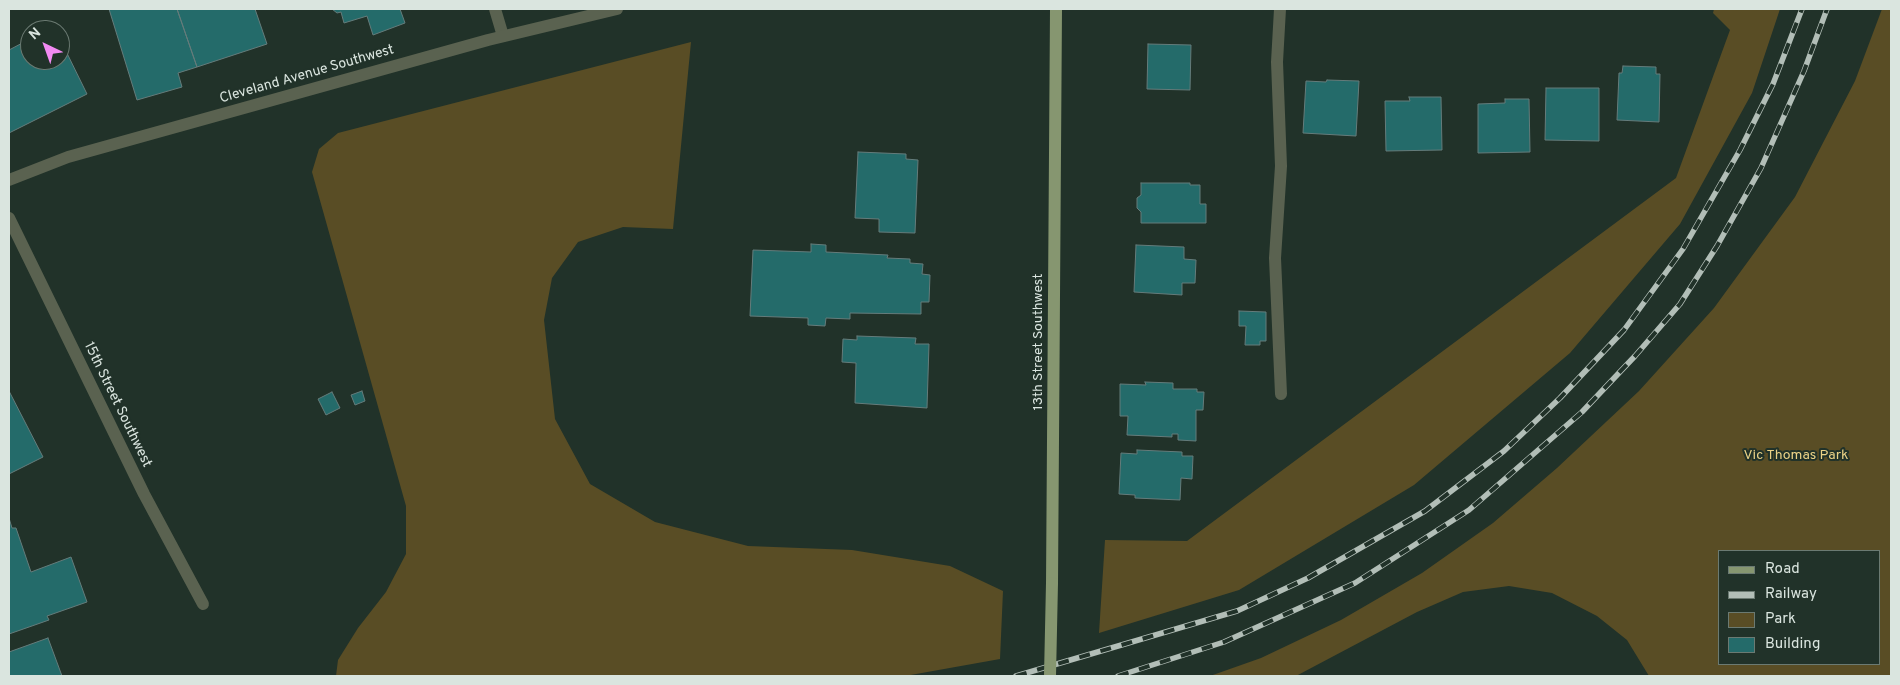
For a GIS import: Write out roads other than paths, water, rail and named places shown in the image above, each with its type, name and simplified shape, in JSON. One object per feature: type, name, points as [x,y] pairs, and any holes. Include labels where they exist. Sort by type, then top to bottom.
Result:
[{"type":"main road","name":"13th Street Southwest","points":[[1050,676],[1056,9]]},
{"type":"street","points":[[495,9],[503,36]]},
{"type":"street","name":"Cleveland Avenue Southwest","points":[[9,180],[68,158],[503,36],[617,9]]},
{"type":"street","points":[[1280,9],[1277,62],[1281,166],[1275,258],[1281,394]]},
{"type":"street","name":"15th Street Southwest","points":[[9,218],[144,494],[203,604]]},
{"type":"railway","points":[[1016,676],[1237,611],[1308,578],[1425,511],[1504,451],[1560,398],[1624,330],[1683,249],[1740,150],[1773,84],[1802,9]]},
{"type":"railway","points":[[1118,676],[1224,642],[1355,583],[1469,510],[1582,412],[1635,356],[1680,304],[1717,246],[1761,168],[1804,71],[1827,9]]},
{"type":"park label","name":"Vic Thomas Park","points":[[1796,456]]}]
